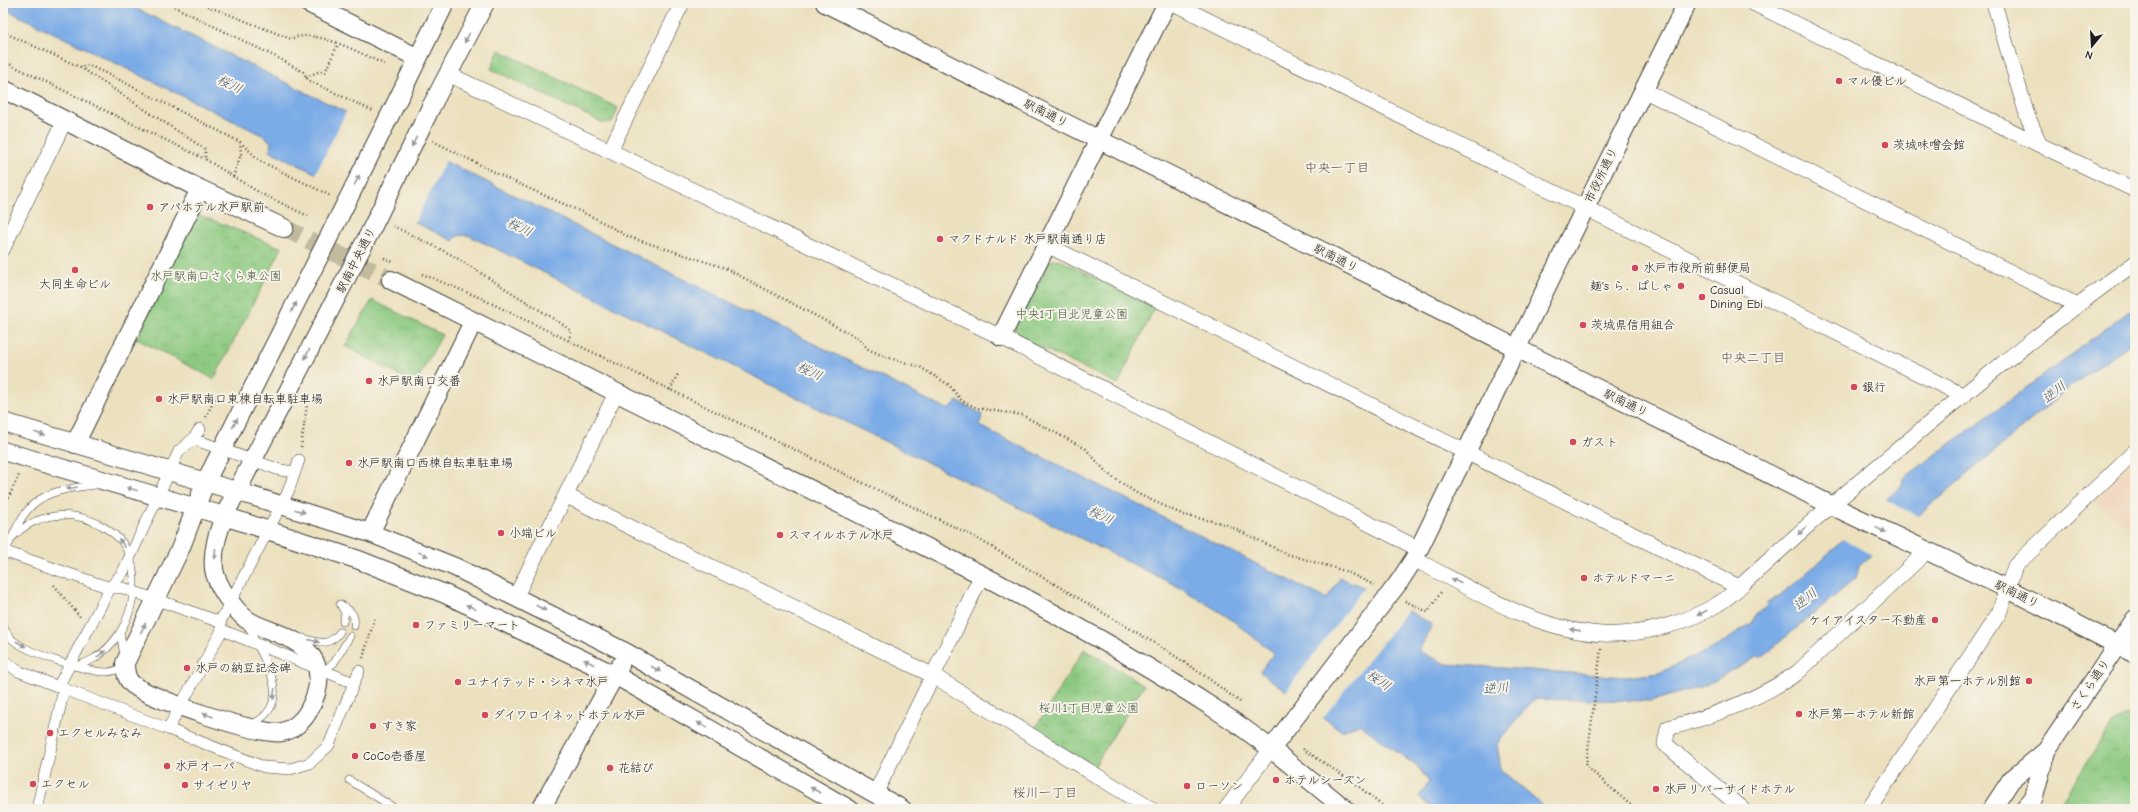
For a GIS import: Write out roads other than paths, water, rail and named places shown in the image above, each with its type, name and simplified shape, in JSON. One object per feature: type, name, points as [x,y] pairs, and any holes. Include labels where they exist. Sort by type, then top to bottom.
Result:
[{"type":"street","points":[[308,3],[418,58]]},
{"type":"street","points":[[246,619],[284,636],[312,654],[319,674],[319,683],[309,710],[301,721],[292,728],[281,733],[245,728],[146,694],[130,682],[125,672],[125,663],[181,547],[205,483],[337,206],[400,93],[445,3]]},
{"type":"street","name":"駅南中央通り","points":[[246,619],[227,598],[216,578],[214,559],[216,545],[224,516],[236,490],[370,232],[484,3]]},
{"type":"street","points":[[610,151],[682,3]]},
{"type":"street","name":"駅南通り","points":[[825,3],[1847,513],[1920,549],[2008,589],[2135,654]]},
{"type":"street","points":[[1001,337],[1167,3]]},
{"type":"street","points":[[1173,3],[1964,396]]},
{"type":"street","name":"市役所通り","points":[[1276,742],[1400,590],[1516,348],[1687,3]]},
{"type":"street","points":[[1753,3],[2040,145],[2135,190]]},
{"type":"street","points":[[1994,3],[2027,116],[2040,145]]},
{"type":"street","points":[[448,74],[1001,337],[1417,554],[1518,613],[1540,622],[1568,629],[1602,634],[1637,632],[1697,616],[1721,602],[1831,505],[1964,396],[2077,305],[2135,263]]},
{"type":"street","points":[[3,89],[200,189],[284,228]]},
{"type":"street","points":[[1643,90],[2077,305]]},
{"type":"street","points":[[3,248],[65,120]]},
{"type":"street","points":[[75,444],[200,189]]},
{"type":"street","points":[[1047,244],[1739,587]]},
{"type":"street","points":[[391,280],[982,575],[1102,640],[1218,711],[1276,742],[1345,809]]},
{"type":"street","points":[[370,533],[473,322]]},
{"type":"street","points":[[516,596],[567,496],[616,393]]},
{"type":"street","points":[[3,422],[205,483],[236,490],[370,533],[455,567],[516,596],[627,653],[902,809]]},
{"type":"street","points":[[37,809],[61,688],[110,588],[123,572],[179,451],[193,439],[200,428]]},
{"type":"street","points":[[193,439],[280,470],[295,472]]},
{"type":"street","points":[[3,451],[224,516],[394,573],[503,621],[615,675],[849,809]]},
{"type":"street","points":[[1869,809],[1998,613],[2008,589],[2015,566],[2135,451]]},
{"type":"street","points":[[168,729],[288,492],[299,460]]},
{"type":"street","points":[[567,496],[932,675],[1151,809]]},
{"type":"street","points":[[1742,809],[1665,744],[1668,728],[1703,719],[1741,705],[1774,689],[1798,673],[1920,549]]},
{"type":"street","points":[[3,551],[110,588],[123,588],[221,626],[354,683]]},
{"type":"street","points":[[875,794],[982,575]]},
{"type":"street","name":"さくら通り","points":[[2029,803],[2046,751],[2135,619]]},
{"type":"street","points":[[541,809],[627,653]]},
{"type":"street","points":[[3,660],[18,671],[264,767],[290,769],[310,763],[329,745],[359,671]]},
{"type":"street","points":[[1226,809],[1276,742]]},
{"type":"street","name":"さくら通り","points":[[1992,809],[2011,780],[2046,751]]},
{"type":"lane","points":[[3,559],[10,540],[29,507],[42,496],[64,489],[110,483]]},
{"type":"lane","points":[[10,540],[20,529],[33,521],[64,514],[80,517],[97,523],[113,533],[124,544],[131,561],[134,581],[134,597],[120,632],[108,648],[94,659],[75,666]]},
{"type":"lane","points":[[343,622],[345,613],[340,604],[351,611],[355,618],[354,626]]},
{"type":"lane","points":[[245,728],[256,723],[270,707],[274,697],[275,688],[272,676],[246,619]]},
{"type":"lane","points":[[3,626],[14,641],[25,647],[75,666],[108,672],[118,670],[125,663],[120,632]]},
{"type":"lane","points":[[284,636],[300,637],[327,643],[334,640],[340,632]]},
{"type":"lane","points":[[319,674],[334,663],[350,636]]},
{"type":"lane","points":[[349,780],[396,809]]},
{"type":"water","points":[[3,3],[125,3],[948,410],[957,401],[982,414],[980,426],[1327,599],[1340,578],[1363,587],[1432,624],[1419,651],[1446,664],[1626,677],[1659,673],[1719,645],[1752,623],[1755,616],[1766,607],[1767,602],[1778,597],[1817,564],[1902,485],[1903,479],[2135,307],[2135,340],[2071,386],[1859,566],[1856,578],[1762,657],[1757,657],[1706,685],[1652,701],[1534,699],[1497,744],[1501,770],[1546,809],[1433,809],[1419,797],[1429,782],[1419,768],[1359,724],[1342,731],[1260,672],[1274,653],[1228,617],[1181,588],[468,235],[457,236],[453,241],[270,151],[271,142],[264,136],[3,8]]},
{"type":"tunnel","points":[[284,228],[391,280]]},
{"type":"place","name":"マル優ビル","points":[[1839,81]]},
{"type":"place","name":"茨城味噌会館","points":[[1885,145]]},
{"type":"place","name":"アパホテル水戸駅前","points":[[150,207]]},
{"type":"place","name":"マクドナルド 水戸駅南通り店","points":[[940,239]]},
{"type":"place","name":"水戸市役所前郵便局","points":[[1635,268]]},
{"type":"place","name":"大同生命ビル","points":[[75,270]]},
{"type":"place","name":"麺's ら．ぱしゃ","points":[[1681,286]]},
{"type":"place","name":"Casual Dining Ebi","points":[[1702,297]]},
{"type":"place","name":"茨城県信用組合","points":[[1583,325]]},
{"type":"place","name":"水戸駅南口交番","points":[[369,381]]},
{"type":"place","name":"銀行","points":[[1854,387]]},
{"type":"place","name":"水戸駅南口東棟自転車駐車場","points":[[159,399]]},
{"type":"place","name":"ガスト","points":[[1573,442]]},
{"type":"place","name":"水戸駅南口西棟自転車駐車場","points":[[349,463]]},
{"type":"place","name":"小端ビル","points":[[501,533]]},
{"type":"place","name":"スマイルホテル水戸","points":[[780,535]]},
{"type":"place","name":"ホテルドマーニ","points":[[1584,578]]},
{"type":"place","name":"ケイアイスター不動産","points":[[1935,620]]},
{"type":"place","name":"ファミリーマート","points":[[416,625]]},
{"type":"place","name":"水戸の納豆記念碑","points":[[187,668]]},
{"type":"place","name":"水戸第一ホテル別館","points":[[2029,681]]},
{"type":"place","name":"ユナイテッド・シネマ水戸","points":[[458,682]]},
{"type":"place","name":"水戸第一ホテル新館","points":[[1799,714]]},
{"type":"place","name":"ダイワロイネットホテル水戸","points":[[485,715]]},
{"type":"place","name":"すき家","points":[[373,726]]},
{"type":"place","name":"エクセルみなみ","points":[[50,733]]},
{"type":"place","name":"CoCo壱番屋","points":[[355,756]]},
{"type":"place","name":"水戸オーパ","points":[[167,766]]},
{"type":"place","name":"花結び","points":[[610,768]]},
{"type":"place","name":"ホテルシーズン","points":[[1276,780]]},
{"type":"place","name":"エクセル","points":[[33,784]]},
{"type":"place","name":"サイゼリヤ","points":[[185,785]]},
{"type":"place","name":"ローソン","points":[[1187,786]]},
{"type":"place","name":"水戸リバーサイドホテル","points":[[1656,789]]},
{"type":"district","name":"中央一丁目","points":[[1337,167]]},
{"type":"district","name":"中央二丁目","points":[[1753,357]]},
{"type":"district","name":"桜川一丁目","points":[[1045,792]]},
{"type":"water label","name":"桜川","points":[[230,84]]},
{"type":"water label","name":"桜川","points":[[520,227]]},
{"type":"water label","name":"桜川","points":[[810,371]]},
{"type":"water label","name":"逆川","points":[[2054,392]]},
{"type":"water label","name":"桜川","points":[[1101,515]]},
{"type":"water label","name":"逆川","points":[[1805,599]]},
{"type":"water label","name":"桜川","points":[[1379,680]]},
{"type":"water label","name":"逆川","points":[[1496,688]]},
{"type":"park label","name":"水戸駅南口さくら東公園","points":[[216,276]]},
{"type":"park label","name":"中央1丁目北児童公園","points":[[1072,314]]},
{"type":"park label","name":"桜川1丁目児童公園","points":[[1089,708]]}]
